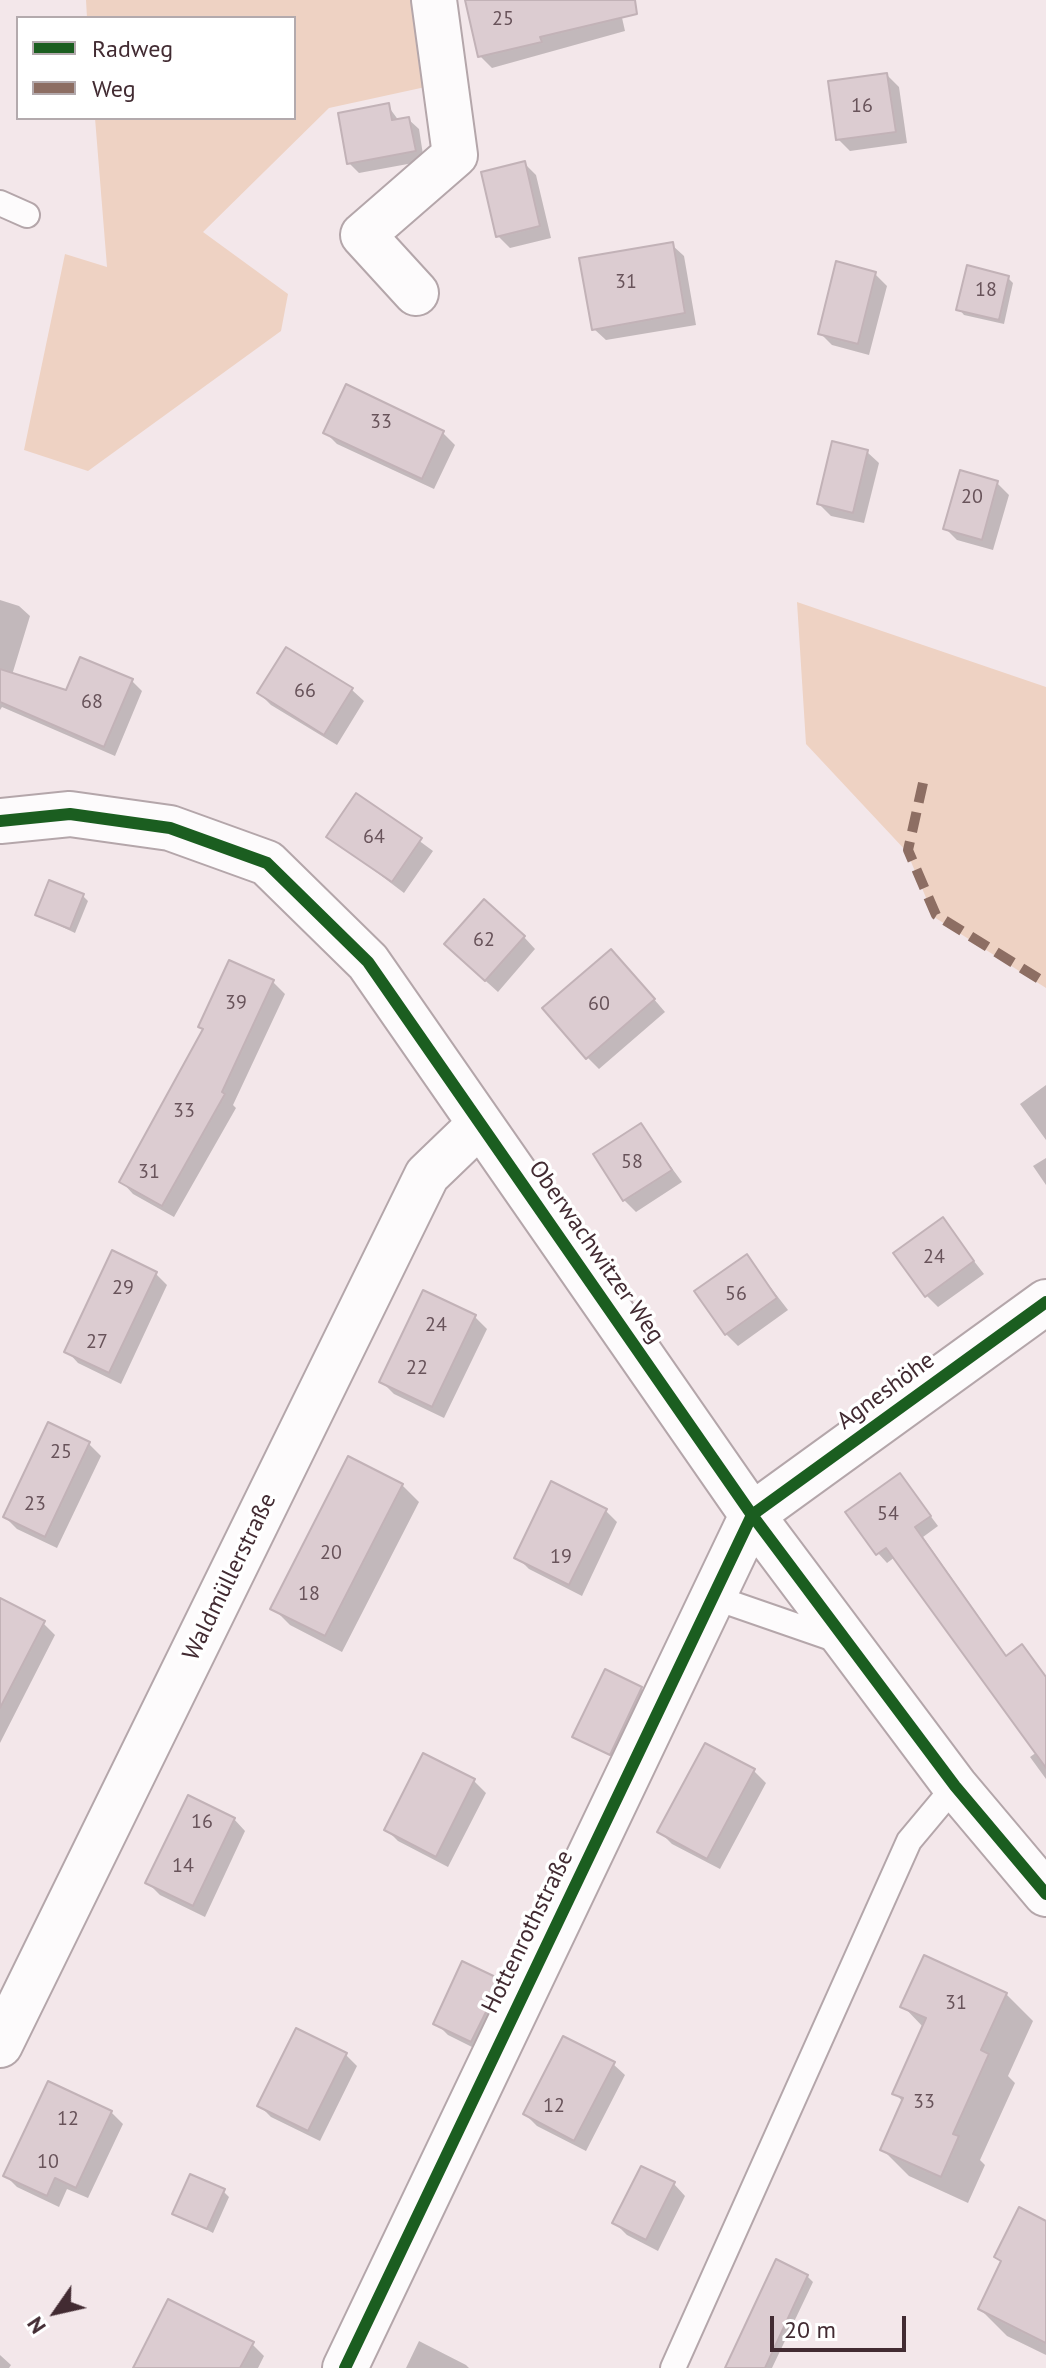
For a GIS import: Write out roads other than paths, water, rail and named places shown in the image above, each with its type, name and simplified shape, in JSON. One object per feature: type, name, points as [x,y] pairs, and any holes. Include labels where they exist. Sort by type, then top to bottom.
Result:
[{"type":"street","points":[[416,293],[363,235],[455,155],[434,0]]},
{"type":"street","name":"Oberwachwitzer Weg","points":[[0,821],[70,814],[170,828],[267,863],[368,962],[752,1515],[955,1786],[1046,1894]]},
{"type":"street","name":"Waldmüllerstraße","points":[[0,2045],[427,1175],[480,1124]]},
{"type":"street","name":"Agneshöhe","points":[[752,1515],[1046,1302]]},
{"type":"street","name":"Hottenrothstraße","points":[[345,2368],[752,1515]]},
{"type":"lane","points":[[0,203],[27,215]]},
{"type":"lane","points":[[713,1597],[849,1644]]},
{"type":"lane","points":[[673,2368],[909,1841],[955,1786]]}]
